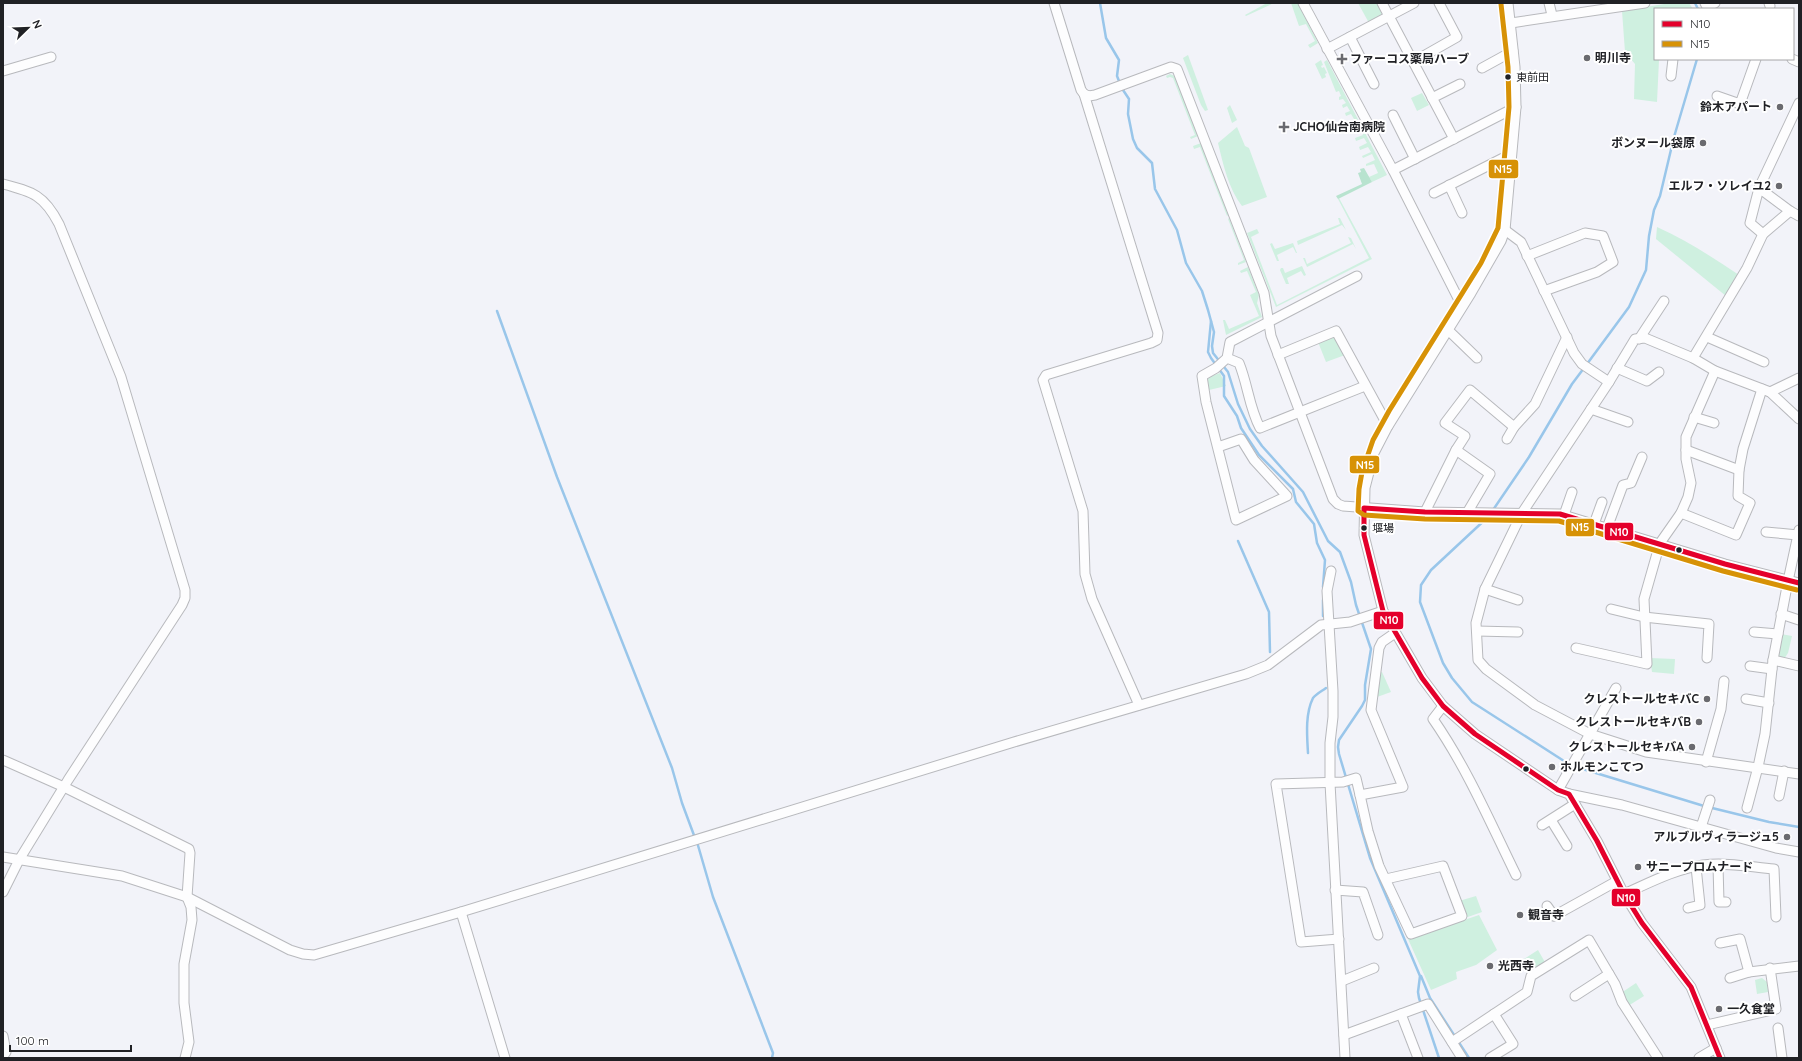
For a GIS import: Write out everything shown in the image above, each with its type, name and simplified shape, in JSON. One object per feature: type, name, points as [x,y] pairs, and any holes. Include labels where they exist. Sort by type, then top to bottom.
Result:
[{"type":"street","points":[[1054,3],[1081,90],[1084,94],[1158,333],[1157,340],[1152,343],[1046,375],[1043,380],[1083,511],[1085,574],[1090,593],[1139,705]]},
{"type":"street","points":[[1303,3],[1393,170],[1462,306]]},
{"type":"street","points":[[1382,3],[1454,139]]},
{"type":"street","points":[[1327,49],[1414,3]]},
{"type":"street","points":[[1413,62],[1457,37],[1439,3]]},
{"type":"street","points":[[1508,3],[1514,51],[1516,107],[1505,230],[1501,242],[1388,426],[1374,453],[1365,488],[1364,535],[1384,610],[1395,633],[1422,678],[1442,706],[1475,734],[1558,790],[1569,794],[1622,805],[1776,848],[1799,852]]},
{"type":"street","points":[[1549,3],[1552,16]]},
{"type":"street","points":[[1511,23],[1591,7],[1645,3]]},
{"type":"street","points":[[1350,37],[1374,84]]},
{"type":"street","points":[[1482,68],[1514,51]]},
{"type":"street","points":[[3,71],[50,56]]},
{"type":"street","points":[[1671,76],[1673,60]]},
{"type":"street","points":[[1717,96],[1740,104],[1756,60]]},
{"type":"street","points":[[1084,94],[1095,95],[1171,67],[1177,69],[1264,293],[1271,336],[1278,355],[1333,499],[1338,504],[1343,506],[1364,508],[1425,512],[1500,512],[1564,515],[1725,564],[1799,583]]},
{"type":"street","points":[[1432,98],[1460,84]]},
{"type":"street","points":[[1763,234],[1750,222],[1759,188],[1799,103]]},
{"type":"street","points":[[1393,170],[1516,107]]},
{"type":"street","points":[[1392,115],[1415,159]]},
{"type":"street","points":[[1434,193],[1512,154]]},
{"type":"street","points":[[3,184],[33,193],[44,200],[59,224],[121,377],[185,590],[185,598],[182,605],[64,787],[19,860],[3,892]]},
{"type":"street","points":[[1449,185],[1462,213]]},
{"type":"street","points":[[1759,188],[1799,216]]},
{"type":"street","points":[[1693,358],[1707,337],[1747,268],[1763,234],[1790,211]]},
{"type":"street","points":[[1505,230],[1521,242],[1544,291],[1582,364],[1609,382]]},
{"type":"street","points":[[1527,256],[1585,233],[1603,236],[1613,262],[1597,272],[1544,291]]},
{"type":"street","points":[[1218,446],[1241,440],[1254,460],[1287,496],[1236,520],[1218,446],[1202,376],[1216,368],[1226,359],[1230,342],[1357,276]]},
{"type":"street","points":[[1639,339],[1664,301]]},
{"type":"street","points":[[1447,329],[1477,358]]},
{"type":"street","points":[[1278,355],[1336,331],[1388,426]]},
{"type":"street","points":[[1507,439],[1514,427],[1535,404],[1567,336]]},
{"type":"street","points":[[1707,337],[1764,362]]},
{"type":"street","points":[[1799,419],[1766,390],[1715,371],[1693,358],[1645,338],[1635,339],[1609,382],[1522,513],[1485,589],[1476,623],[1478,660],[1486,669],[1535,705],[1590,734],[1646,752],[1706,762],[1758,767],[1799,774]]},
{"type":"street","points":[[1226,359],[1239,363],[1244,375],[1253,414],[1260,428],[1365,386]]},
{"type":"street","points":[[1617,368],[1647,381],[1659,372]]},
{"type":"street","points":[[1576,648],[1647,664],[1644,599],[1660,543],[1681,513],[1688,497],[1690,483],[1686,437],[1715,371]]},
{"type":"street","points":[[1681,513],[1736,535],[1750,503],[1738,496],[1739,470],[1743,450],[1766,390],[1799,378]]},
{"type":"street","points":[[1425,512],[1456,450],[1465,436],[1445,422],[1470,390],[1514,427]]},
{"type":"street","points":[[1591,409],[1628,422]]},
{"type":"street","points":[[1694,417],[1714,423]]},
{"type":"street","points":[[1456,450],[1490,474],[1467,513]]},
{"type":"street","points":[[1686,450],[1739,470]]},
{"type":"street","points":[[1607,528],[1623,485],[1631,483],[1642,457]]},
{"type":"street","points":[[1564,515],[1572,492]]},
{"type":"street","points":[[1594,524],[1602,502]]},
{"type":"street","points":[[1747,808],[1765,734],[1773,664],[1781,614],[1799,532],[1766,532]]},
{"type":"street","points":[[1331,571],[1327,591],[1333,691],[1333,718],[1330,743],[1330,783],[1345,1058]]},
{"type":"street","points":[[1485,589],[1518,600]]},
{"type":"street","points":[[1611,609],[1644,617],[1709,624],[1707,658]]},
{"type":"street","points":[[3,857],[122,876],[187,897],[290,950],[303,954],[314,955],[1139,705],[1246,674],[1268,665],[1308,633],[1321,625],[1350,622],[1384,610]]},
{"type":"street","points":[[1781,614],[1799,620]]},
{"type":"street","points":[[1477,631],[1518,632]]},
{"type":"street","points":[[1754,632],[1778,634]]},
{"type":"street","points":[[1360,795],[1403,787],[1371,710],[1379,648],[1382,642],[1395,633]]},
{"type":"street","points":[[1750,666],[1773,664],[1799,666]]},
{"type":"street","points":[[1706,762],[1721,709],[1724,681]]},
{"type":"street","points":[[1558,790],[1616,688]]},
{"type":"street","points":[[1746,699],[1769,703]]},
{"type":"street","points":[[1442,706],[1434,719],[1470,781],[1516,875]]},
{"type":"street","points":[[3,760],[64,787],[187,846],[190,853],[187,897],[191,907],[192,920],[184,964],[184,1003],[189,1042],[185,1058]]},
{"type":"street","points":[[1779,796],[1784,771]]},
{"type":"street","points":[[1339,938],[1301,942],[1276,784],[1330,783],[1347,781],[1356,778],[1368,831],[1379,866],[1411,934],[1462,916],[1442,866],[1386,879]]},
{"type":"street","points":[[1569,794],[1598,841],[1617,881],[1642,923],[1691,987],[1720,1058]]},
{"type":"street","points":[[1701,827],[1710,800]]},
{"type":"street","points":[[1542,825],[1576,804]]},
{"type":"street","points":[[1551,820],[1567,846]]},
{"type":"street","points":[[1624,894],[1660,878],[1696,867],[1732,864],[1774,869],[1776,917]]},
{"type":"street","points":[[1718,865],[1719,902],[1726,902]]},
{"type":"street","points":[[1688,908],[1700,905],[1696,867]]},
{"type":"street","points":[[1547,906],[1554,916],[1617,881]]},
{"type":"street","points":[[1335,890],[1363,892],[1378,935]]},
{"type":"street","points":[[460,912],[504,1058]]},
{"type":"street","points":[[1455,1039],[1527,992],[1532,976],[1589,940],[1609,974],[1622,1002],[1658,1058]]},
{"type":"street","points":[[1720,943],[1740,940],[1749,972]]},
{"type":"street","points":[[1730,978],[1749,972],[1770,968],[1799,966]]},
{"type":"street","points":[[1342,981],[1374,968]]},
{"type":"street","points":[[1707,1026],[1776,1009],[1770,968]]},
{"type":"street","points":[[1575,996],[1609,974]]},
{"type":"street","points":[[1344,1035],[1428,1004],[1455,1039],[1462,1058]]},
{"type":"street","points":[[1401,1014],[1418,1058]]},
{"type":"street","points":[[1490,1058],[1513,1044],[1494,1014]]},
{"type":"street","points":[[1778,1028],[1782,1058]]},
{"type":"street","points":[[3,1036],[6,1055]]},
{"type":"street","points":[[1699,1058],[1716,1048]]},
{"type":"green space","points":[[1267,3],[1274,3],[1246,16],[1245,15]]},
{"type":"green space","points":[[1291,3],[1298,3],[1318,43],[1310,48],[1308,45],[1315,41],[1306,24],[1299,26]]},
{"type":"green space","points":[[1358,3],[1377,3],[1381,10],[1382,16],[1369,23]]},
{"type":"green space","points":[[1670,3],[1689,3],[1692,8],[1654,8],[1654,60],[1659,60],[1657,102],[1634,99],[1635,64],[1625,52],[1622,11]]},
{"type":"green space","points":[[1188,55],[1208,110],[1205,111],[1201,105],[1183,58]]},
{"type":"green space","points":[[1321,60],[1323,65],[1321,66],[1322,68],[1324,67],[1327,73],[1325,74],[1326,77],[1322,79],[1315,64]]},
{"type":"green space","points":[[1327,60],[1387,175],[1372,182],[1369,177],[1378,173],[1374,164],[1366,166],[1366,164],[1375,160],[1372,154],[1363,158],[1362,156],[1371,152],[1368,147],[1360,150],[1359,147],[1367,143],[1364,138],[1356,141],[1355,138],[1363,135],[1360,130],[1353,132],[1352,130],[1358,127],[1355,122],[1349,124],[1348,122],[1354,119],[1351,114],[1346,116],[1345,113],[1350,111],[1347,106],[1343,108],[1342,105],[1346,103],[1343,99],[1339,100],[1339,97],[1341,96],[1339,91],[1336,92],[1324,62]]},
{"type":"green space","points":[[1170,74],[1175,76],[1198,136],[1191,139],[1190,137],[1195,135],[1173,78],[1167,78],[1166,76]]},
{"type":"green space","points":[[1422,93],[1429,105],[1417,111],[1411,98]]},
{"type":"green space","points":[[1230,105],[1237,120],[1232,123],[1227,108]]},
{"type":"green space","points":[[1237,127],[1245,146],[1249,148],[1267,197],[1242,206],[1237,200],[1230,185],[1218,143]]},
{"type":"green space","points":[[1201,143],[1228,215],[1227,216],[1200,147],[1194,149],[1193,146]]},
{"type":"green space","points":[[1364,168],[1372,182],[1338,199],[1336,196],[1362,184],[1358,173],[1361,172],[1360,169]]},
{"type":"green space","points":[[1339,198],[1372,259],[1276,307],[1247,233],[1257,229],[1259,233],[1251,237],[1277,305],[1369,258],[1338,199]]},
{"type":"green space","points":[[1229,218],[1246,262],[1238,265],[1238,263],[1244,260],[1228,219]]},
{"type":"green space","points":[[1338,218],[1340,218],[1346,230],[1342,225],[1298,245],[1297,241],[1340,224]]},
{"type":"green space","points":[[1657,227],[1689,243],[1739,275],[1726,296],[1656,239]]},
{"type":"green space","points":[[1348,237],[1351,238],[1356,249],[1353,244],[1307,267],[1303,258],[1305,258],[1307,264],[1351,243]]},
{"type":"green space","points":[[1272,243],[1275,249],[1293,243],[1297,253],[1293,247],[1277,255],[1279,261],[1277,261],[1270,244]]},
{"type":"green space","points":[[1302,266],[1306,275],[1304,276],[1301,271],[1287,278],[1289,284],[1286,284],[1280,270],[1281,268],[1283,268],[1285,273]]},
{"type":"green space","points":[[1248,267],[1259,295],[1257,303],[1262,317],[1226,335],[1223,320],[1225,320],[1229,329],[1259,316],[1250,295],[1256,292],[1247,271],[1241,273],[1240,271]]},
{"type":"green space","points":[[1332,336],[1337,338],[1345,355],[1326,362],[1318,342]]},
{"type":"green space","points":[[1220,373],[1226,386],[1209,390],[1207,382],[1209,377]]},
{"type":"green space","points":[[1781,634],[1792,636],[1788,653],[1784,659],[1780,658],[1777,654]]},
{"type":"green space","points":[[1650,658],[1675,659],[1674,674],[1652,672]]},
{"type":"green space","points":[[1382,672],[1391,692],[1377,697],[1379,673]]},
{"type":"green space","points":[[1476,896],[1482,912],[1465,918],[1459,901]]},
{"type":"green space","points":[[1479,915],[1497,950],[1476,965],[1456,972],[1457,979],[1431,990],[1408,939]]},
{"type":"green space","points":[[1538,950],[1546,964],[1537,970],[1531,969],[1524,959]]},
{"type":"green space","points":[[1762,978],[1767,982],[1768,992],[1757,994],[1755,980]]},
{"type":"green space","points":[[1636,983],[1644,996],[1628,1006],[1621,993]]},
{"type":"waterway","points":[[1100,3],[1106,38],[1119,60],[1117,76],[1119,81]]},
{"type":"waterway","points":[[1695,3],[1698,8]]},
{"type":"waterway","points":[[1587,364],[1629,307],[1646,270],[1649,236],[1654,210],[1660,196],[1674,137],[1697,60]]},
{"type":"waterway","points":[[1123,90],[1129,99],[1128,114],[1133,139],[1137,148],[1152,163],[1155,189],[1177,230],[1186,263],[1202,291],[1214,332],[1212,346],[1213,353],[1228,372],[1238,404],[1250,429],[1262,446],[1303,492],[1328,541],[1340,552],[1351,582],[1356,605],[1371,649],[1365,685],[1365,700],[1339,740],[1339,754],[1370,858],[1420,976],[1418,992],[1419,998],[1439,1058]]},
{"type":"waterway","points":[[497,311],[557,477],[672,768],[682,803],[695,838]]},
{"type":"waterway","points":[[1211,321],[1208,352],[1224,376],[1224,396],[1237,416],[1241,428],[1259,455],[1293,489],[1296,502],[1314,524],[1317,543],[1325,560],[1323,587]]},
{"type":"waterway","points":[[1493,510],[1529,457],[1572,384],[1584,368]]},
{"type":"waterway","points":[[1489,516],[1431,570],[1421,585],[1420,602],[1443,663],[1452,678],[1472,702],[1564,761],[1586,770],[1704,806],[1769,822],[1799,827]]},
{"type":"waterway","points":[[1238,541],[1269,612],[1270,652]]},
{"type":"waterway","points":[[1323,600],[1323,616]]},
{"type":"waterway","points":[[1308,753],[1307,725],[1310,704],[1313,698],[1326,688]]},
{"type":"waterway","points":[[697,842],[713,897],[773,1053],[772,1058]]},
{"type":"waterway","points":[[1421,976],[1430,998],[1469,1058]]},
{"type":"transit line","name":"N15","points":[[1501,4],[1508,67],[1509,107],[1498,228],[1481,263],[1389,411],[1373,440],[1362,472],[1359,489],[1358,511],[1364,515],[1425,519],[1559,521],[1723,571],[1797,590]]},
{"type":"transit line","name":"N10","points":[[1720,1058],[1691,987],[1642,923],[1624,894],[1597,841],[1569,794],[1558,790],[1475,734],[1443,706],[1422,678],[1383,611],[1364,535],[1364,508],[1425,512],[1560,514],[1725,564],[1799,583]]},
{"type":"place","name":"明川寺","points":[[1587,58]]},
{"type":"place","name":"ファーコス薬局ハーブ","points":[[1342,59]]},
{"type":"place","name":"東前田","points":[[1508,77]]},
{"type":"place","name":"鈴木アパート","points":[[1780,107]]},
{"type":"place","name":"JCHO仙台南病院","points":[[1284,127]]},
{"type":"place","name":"ボンヌール袋原","points":[[1703,143]]},
{"type":"place","name":"エルフ・ソレイユ2","points":[[1779,186]]},
{"type":"place","name":"堰場","points":[[1364,528]]},
{"type":"place","name":"クレストールセキバC","points":[[1707,699]]},
{"type":"place","name":"クレストールセキバB","points":[[1699,722]]},
{"type":"place","name":"クレストールセキバA","points":[[1692,747]]},
{"type":"place","name":"ホルモンこてつ","points":[[1552,767]]},
{"type":"place","name":"アルブルヴィラージュ5","points":[[1787,837]]},
{"type":"place","name":"サニープロムナード","points":[[1638,867]]},
{"type":"place","name":"観音寺","points":[[1520,915]]},
{"type":"place","name":"光西寺","points":[[1490,966]]},
{"type":"place","name":"一久食堂","points":[[1719,1009]]}]
